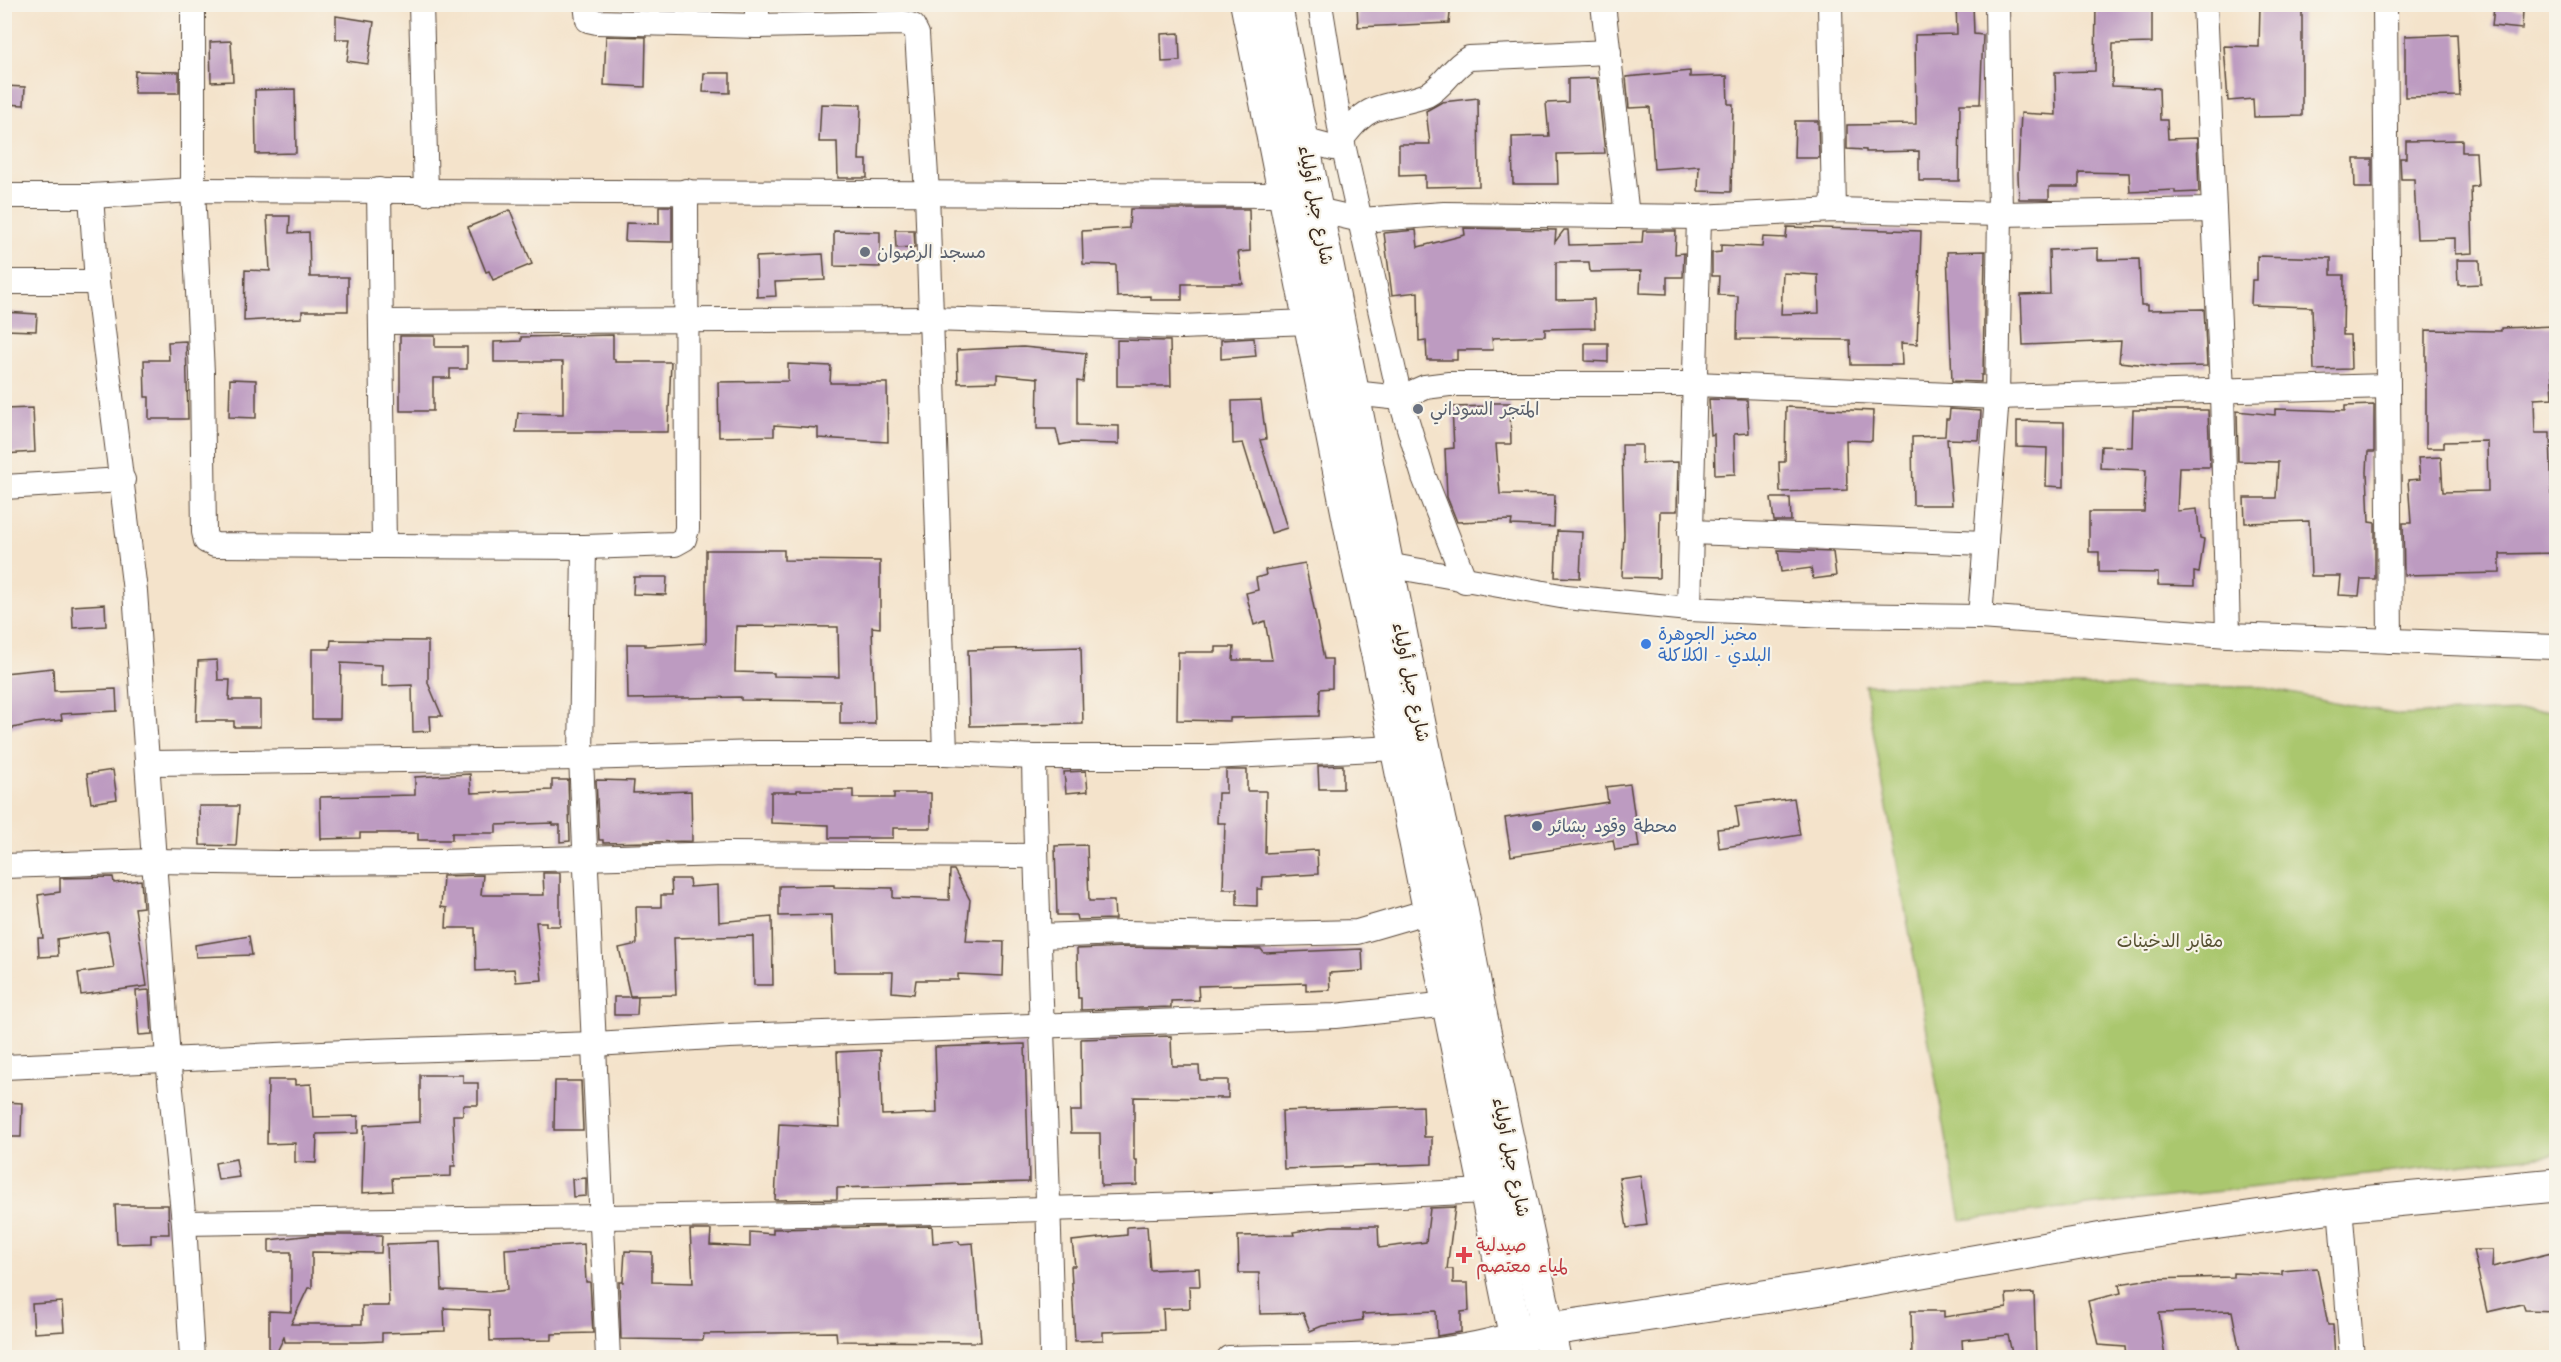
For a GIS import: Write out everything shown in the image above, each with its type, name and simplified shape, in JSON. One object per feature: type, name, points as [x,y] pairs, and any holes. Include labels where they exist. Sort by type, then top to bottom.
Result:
[{"type":"main road","name":"شارع جبل أولياء","points":[[1247,4],[1310,322],[1439,820],[1449,1005],[1518,1346]]},
{"type":"main road","name":"شارع جبل أولياء","points":[[1275,4],[1353,393],[1396,748],[1444,907],[1478,1003],[1551,1343]]},
{"type":"main road","points":[[1518,1346],[1551,1343],[1842,1285],[2120,1236],[2340,1205],[2556,1185]]},
{"type":"street","points":[[194,4],[193,190],[202,373],[204,532],[206,541],[215,545],[584,547],[675,544],[684,539],[687,529],[686,191]]},
{"type":"street","points":[[422,4],[426,193]]},
{"type":"street","points":[[586,4],[588,20],[597,22],[757,15],[904,23],[912,26],[917,34],[932,319],[934,462],[945,753]]},
{"type":"street","points":[[1320,4],[1342,140],[1400,398],[1424,477],[1465,581]]},
{"type":"street","points":[[1603,4],[1627,216]]},
{"type":"street","points":[[1830,4],[1833,210]]},
{"type":"street","points":[[1980,617],[1997,397],[2000,214],[1997,4]]},
{"type":"street","points":[[2205,4],[2222,392],[2228,635]]},
{"type":"street","points":[[2385,4],[2390,641]]},
{"type":"street","points":[[1303,140],[1333,148],[1367,114],[1427,94],[1440,85],[1458,64],[1469,58],[1609,52]]},
{"type":"street","points":[[4,196],[91,196],[193,190],[379,190],[426,193],[686,191],[1284,195]]},
{"type":"street","points":[[379,190],[384,545]]},
{"type":"street","points":[[91,196],[97,282],[135,591],[168,1059],[184,1223],[192,1358]]},
{"type":"street","points":[[1317,210],[1361,220],[1444,214],[1699,218],[1833,210],[2000,214],[2214,210]]},
{"type":"street","points":[[1689,609],[1699,218]]},
{"type":"street","points":[[4,282],[97,282]]},
{"type":"street","points":[[381,322],[932,319],[1180,327],[1310,322]]},
{"type":"street","points":[[1353,393],[1400,398],[1425,387],[1449,384],[1696,384],[1997,397],[2388,386]]},
{"type":"street","points":[[4,487],[123,480]]},
{"type":"street","points":[[1690,532],[1986,543]]},
{"type":"street","points":[[584,547],[581,758],[608,1358]]},
{"type":"street","points":[[1373,567],[1566,597],[1689,609],[1830,615],[1980,617],[2228,635],[2556,647]]},
{"type":"street","points":[[148,763],[581,758],[758,753],[1210,757],[1396,748]]},
{"type":"street","points":[[1034,757],[1035,856],[1050,1208],[1052,1358]]},
{"type":"street","points":[[4,866],[155,861],[280,863],[725,854],[1035,856]]},
{"type":"street","points":[[1039,936],[1123,933],[1237,935],[1357,932],[1444,907]]},
{"type":"street","points":[[4,1067],[1042,1024],[1335,1016],[1449,1005]]},
{"type":"street","points":[[184,1223],[942,1212],[1190,1205],[1486,1191]]},
{"type":"street","points":[[2340,1205],[2352,1358]]},
{"type":"street","points":[[1229,1358],[1448,1351],[1487,1343],[1518,1346]]},
{"type":"green space","name":"مقابر الدخينات","points":[[1865,685],[2260,687],[2399,715],[2556,710],[2556,1154],[1961,1220]]},
{"type":"building","points":[[1357,4],[1451,4],[1449,23],[1358,27]]},
{"type":"building","points":[[1956,4],[1973,4],[1974,34],[1983,35],[1980,104],[1960,104],[1959,181],[1919,181],[1919,151],[1866,152],[1866,150],[1847,149],[1847,125],[1916,124],[1915,35],[1957,34]]},
{"type":"building","points":[[2096,4],[2152,4],[2152,43],[2113,44],[2112,86],[2159,88],[2160,120],[2167,120],[2168,139],[2197,138],[2199,192],[2175,193],[2175,190],[2130,192],[2129,173],[2079,172],[2079,187],[2049,187],[2049,199],[2019,199],[2021,113],[2056,115],[2055,72],[2095,71]]},
{"type":"building","points":[[2260,4],[2302,4],[2302,116],[2254,117],[2253,99],[2228,101],[2224,46],[2259,47]]},
{"type":"building","points":[[2494,7],[2523,10],[2522,29],[2492,26]]},
{"type":"building","points":[[336,16],[374,22],[368,64],[347,61],[350,39],[336,39]]},
{"type":"building","points":[[1179,33],[1180,61],[1162,62],[1161,34]]},
{"type":"building","points":[[2457,34],[2460,96],[2405,97],[2405,36]]},
{"type":"building","points":[[606,36],[646,37],[645,87],[604,85]]},
{"type":"building","points":[[231,41],[233,81],[211,82],[210,42]]},
{"type":"building","points":[[135,71],[179,72],[179,93],[134,93]]},
{"type":"building","points":[[1690,71],[1690,77],[1727,76],[1728,104],[1733,104],[1731,192],[1698,191],[1699,166],[1654,169],[1650,107],[1629,108],[1626,77]]},
{"type":"building","points":[[704,73],[730,73],[730,93],[703,92]]},
{"type":"building","points":[[1597,78],[1605,153],[1557,154],[1558,184],[1513,184],[1512,137],[1549,136],[1546,103],[1568,102],[1568,79]]},
{"type":"building","points":[[4,86],[25,87],[24,105],[4,104]]},
{"type":"building","points":[[295,89],[296,153],[256,154],[255,90]]},
{"type":"building","points":[[1478,98],[1479,186],[1425,187],[1425,175],[1399,176],[1399,144],[1430,144],[1426,111],[1442,102]]},
{"type":"building","points":[[821,104],[861,105],[859,160],[867,160],[867,178],[838,178],[837,142],[819,142]]},
{"type":"building","points":[[1795,121],[1818,121],[1819,158],[1794,158]]},
{"type":"building","points":[[2462,140],[2462,152],[2476,152],[2478,186],[2471,187],[2473,253],[2455,254],[2455,238],[2417,239],[2414,179],[2401,179],[2400,158],[2406,158],[2406,141]]},
{"type":"building","points":[[2354,159],[2372,159],[2372,188],[2355,188]]},
{"type":"building","points":[[659,206],[672,206],[672,242],[625,241],[626,223],[659,224]]},
{"type":"building","points":[[1130,209],[1249,209],[1250,251],[1238,252],[1243,284],[1182,284],[1182,300],[1151,300],[1151,296],[1117,297],[1116,265],[1083,264],[1082,231],[1129,228]]},
{"type":"building","points":[[510,210],[532,264],[493,280],[489,271],[486,272],[468,227]]},
{"type":"building","points":[[267,216],[290,216],[289,233],[309,232],[310,277],[348,277],[348,311],[302,311],[302,318],[244,321],[245,270],[270,271]]},
{"type":"building","points":[[1787,227],[1921,231],[1917,344],[1901,343],[1902,365],[1851,365],[1850,340],[1737,339],[1738,296],[1718,295],[1719,276],[1712,276],[1712,253],[1721,252],[1721,245],[1762,247],[1763,237],[1786,238]],"holes":[[[1783,273],[1818,275],[1819,313],[1781,314]]]},
{"type":"building","points":[[1464,228],[1556,230],[1555,242],[1564,230],[1568,230],[1569,245],[1642,243],[1643,231],[1676,231],[1675,254],[1684,253],[1683,277],[1667,277],[1667,294],[1640,293],[1641,271],[1590,272],[1589,262],[1556,262],[1556,300],[1594,299],[1595,328],[1545,329],[1545,336],[1492,338],[1493,350],[1457,350],[1457,360],[1427,360],[1426,340],[1419,341],[1418,292],[1392,295],[1384,233],[1416,230],[1418,247],[1465,235]]},
{"type":"building","points":[[895,230],[914,230],[915,247],[896,248]]},
{"type":"building","points":[[834,231],[880,232],[880,267],[834,266]]},
{"type":"building","points":[[2098,248],[2098,260],[2139,259],[2141,305],[2148,305],[2148,310],[2204,309],[2207,366],[2166,367],[2119,362],[2121,341],[2023,345],[2021,295],[2050,294],[2049,250]]},
{"type":"building","points":[[1985,251],[1983,375],[1981,375],[1981,382],[1952,381],[1947,252]]},
{"type":"building","points":[[823,254],[825,280],[775,282],[776,296],[757,297],[756,257]]},
{"type":"building","points":[[2257,256],[2331,258],[2331,275],[2344,275],[2343,335],[2350,335],[2351,369],[2314,370],[2312,307],[2251,305],[2252,280],[2257,280]]},
{"type":"building","points":[[2457,260],[2480,260],[2481,284],[2458,285]]},
{"type":"building","points":[[4,312],[37,314],[36,331],[4,330]]},
{"type":"building","points":[[2556,326],[2556,365],[2551,366],[2553,398],[2534,399],[2535,433],[2550,433],[2552,501],[2556,501],[2556,553],[2500,554],[2500,573],[2404,575],[2403,523],[2411,523],[2408,480],[2420,479],[2418,458],[2441,457],[2443,492],[2488,491],[2487,441],[2444,442],[2444,448],[2426,448],[2426,330],[2501,331],[2501,328]]},
{"type":"building","points":[[613,335],[615,362],[671,362],[668,432],[516,432],[518,413],[563,414],[563,362],[494,362],[494,342],[521,341],[521,337]]},
{"type":"building","points":[[400,336],[435,336],[435,347],[467,347],[467,369],[450,369],[450,378],[433,378],[433,411],[400,411]]},
{"type":"building","points":[[1254,338],[1256,356],[1221,359],[1221,340]]},
{"type":"building","points":[[1117,340],[1170,341],[1171,386],[1117,386]]},
{"type":"building","points":[[186,341],[188,419],[149,419],[149,397],[145,397],[144,360],[169,360],[168,342]]},
{"type":"building","points":[[1585,343],[1608,343],[1608,362],[1585,361]]},
{"type":"building","points":[[1023,347],[1086,353],[1083,382],[1077,381],[1077,425],[1119,426],[1119,444],[1070,443],[1060,445],[1056,429],[1037,429],[1038,378],[997,374],[997,382],[958,383],[957,350]]},
{"type":"building","points":[[788,364],[831,366],[830,383],[887,383],[888,442],[818,438],[818,428],[774,425],[774,436],[719,437],[718,382],[788,381]]},
{"type":"building","points":[[230,379],[256,380],[256,418],[229,417]]},
{"type":"building","points":[[1709,399],[1747,400],[1749,433],[1734,434],[1735,474],[1715,475],[1714,434],[1711,435]]},
{"type":"building","points":[[1261,400],[1266,439],[1260,440],[1287,528],[1271,533],[1243,443],[1233,444],[1232,401]]},
{"type":"building","points":[[1490,403],[1510,403],[1511,444],[1496,444],[1500,494],[1555,495],[1554,527],[1511,525],[1512,520],[1457,522],[1447,497],[1445,449],[1454,448],[1452,407],[1490,406]]},
{"type":"building","points":[[2374,405],[2374,452],[2368,452],[2367,472],[2369,522],[2375,523],[2375,579],[2361,579],[2359,596],[2339,595],[2341,576],[2311,576],[2309,521],[2245,523],[2244,498],[2276,498],[2278,462],[2238,461],[2237,411],[2275,415],[2275,409],[2345,411],[2345,406]]},
{"type":"building","points":[[1786,407],[1873,411],[1872,441],[1846,440],[1847,490],[1780,492],[1779,462],[1785,462]]},
{"type":"building","points":[[33,408],[35,452],[4,454],[4,409]]},
{"type":"building","points":[[1950,409],[1981,411],[1979,440],[1947,439],[1952,505],[1913,505],[1912,437],[1945,436],[1946,419],[1949,419]]},
{"type":"building","points":[[2133,410],[2208,410],[2210,467],[2179,467],[2177,511],[2197,509],[2200,538],[2204,539],[2199,573],[2194,572],[2194,586],[2158,585],[2158,573],[2099,572],[2099,552],[2089,552],[2089,512],[2144,512],[2146,470],[2100,468],[2101,446],[2132,447]]},
{"type":"building","points":[[2017,421],[2064,422],[2064,487],[2046,486],[2047,448],[2017,447]]},
{"type":"building","points":[[1622,445],[1642,445],[1642,463],[1678,462],[1677,511],[1660,511],[1659,578],[1622,577],[1624,534]]},
{"type":"building","points":[[1771,498],[1790,498],[1791,521],[1774,521]]},
{"type":"building","points":[[1557,531],[1582,532],[1580,578],[1555,577]]},
{"type":"building","points":[[706,550],[784,550],[784,560],[880,561],[880,628],[872,627],[875,724],[840,724],[840,701],[741,700],[741,697],[628,699],[627,644],[645,644],[645,646],[706,643]],"holes":[[[736,626],[838,627],[839,677],[774,676],[774,673],[735,672]]]},
{"type":"building","points":[[1778,550],[1833,552],[1836,576],[1813,579],[1811,568],[1781,572]]},
{"type":"building","points":[[1305,563],[1324,659],[1332,659],[1332,688],[1320,689],[1319,716],[1230,718],[1230,721],[1177,720],[1178,652],[1216,652],[1216,647],[1234,647],[1233,660],[1272,660],[1265,621],[1254,625],[1246,593],[1258,590],[1256,578],[1266,575],[1265,570]]},
{"type":"building","points":[[634,577],[667,577],[666,595],[633,594]]},
{"type":"building","points":[[105,604],[106,626],[73,628],[72,606]]},
{"type":"building","points":[[331,640],[428,641],[428,683],[442,716],[430,716],[431,731],[413,732],[412,685],[382,686],[382,665],[341,663],[340,719],[312,719],[312,649],[330,649]]},
{"type":"building","points":[[1081,647],[1083,724],[970,726],[968,650]]},
{"type":"building","points":[[217,660],[218,680],[230,680],[229,700],[260,700],[260,727],[234,727],[234,721],[196,721],[198,661]]},
{"type":"building","points":[[53,668],[54,691],[116,689],[117,711],[61,714],[62,720],[4,730],[4,673]]},
{"type":"building","points":[[1343,765],[1343,789],[1319,789],[1318,766]]},
{"type":"building","points":[[113,770],[117,799],[91,803],[87,774]]},
{"type":"building","points":[[1226,770],[1247,770],[1247,791],[1266,791],[1265,853],[1317,850],[1318,874],[1263,877],[1262,889],[1257,889],[1257,906],[1237,905],[1237,889],[1223,889],[1225,823],[1217,823],[1218,793],[1226,793]]},
{"type":"building","points":[[1086,771],[1088,791],[1066,793],[1064,772]]},
{"type":"building","points":[[470,774],[471,793],[552,790],[552,780],[568,780],[570,841],[560,842],[560,825],[553,825],[553,823],[496,825],[496,833],[452,833],[452,840],[418,840],[418,833],[360,833],[360,838],[321,839],[320,797],[415,795],[415,777]]},
{"type":"building","points":[[596,780],[634,781],[633,793],[691,791],[692,841],[603,843],[603,840],[599,840]]},
{"type":"building","points":[[1630,784],[1639,847],[1615,850],[1613,840],[1511,856],[1505,818],[1608,802],[1606,787]]},
{"type":"building","points":[[797,790],[853,790],[853,798],[894,798],[894,793],[931,793],[931,828],[893,828],[893,838],[829,838],[829,825],[771,823],[771,792],[797,792]]},
{"type":"building","points":[[1794,798],[1800,835],[1719,848],[1717,829],[1739,827],[1736,806]]},
{"type":"building","points":[[199,806],[239,806],[236,846],[200,845]]},
{"type":"building","points":[[1087,845],[1089,901],[1114,901],[1115,919],[1077,920],[1076,915],[1057,915],[1055,846]]},
{"type":"building","points":[[950,870],[954,870],[970,900],[966,941],[1004,942],[1003,976],[958,974],[958,980],[916,980],[914,994],[892,992],[893,972],[834,972],[832,915],[779,916],[779,886],[834,885],[834,887],[893,888],[893,898],[949,900]]},
{"type":"building","points":[[543,873],[560,873],[560,926],[546,926],[546,922],[536,922],[542,980],[516,982],[514,969],[476,971],[475,928],[446,928],[447,908],[441,907],[443,876],[483,875],[481,895],[544,895]]},
{"type":"building","points":[[113,877],[114,883],[141,880],[143,907],[135,908],[147,986],[81,995],[78,973],[114,968],[108,931],[57,939],[58,956],[39,957],[38,938],[43,938],[38,895],[60,892],[60,878]]},
{"type":"building","points":[[671,879],[689,879],[690,887],[718,885],[719,922],[772,917],[773,985],[754,985],[753,936],[674,938],[676,995],[630,996],[619,948],[637,944],[636,907],[661,907],[661,895],[672,895]]},
{"type":"building","points":[[249,936],[252,955],[196,957],[195,945]]},
{"type":"building","points":[[1123,947],[1261,949],[1264,953],[1362,949],[1363,971],[1329,973],[1330,990],[1306,991],[1306,983],[1198,986],[1199,1000],[1171,1001],[1171,1007],[1081,1010],[1081,998],[1078,998],[1077,949]]},
{"type":"building","points":[[149,990],[152,1034],[139,1035],[136,991]]},
{"type":"building","points":[[614,997],[638,997],[637,1015],[614,1015]]},
{"type":"building","points":[[1171,1036],[1172,1066],[1199,1066],[1200,1080],[1228,1080],[1228,1098],[1134,1097],[1134,1160],[1137,1160],[1137,1185],[1101,1186],[1100,1133],[1071,1133],[1070,1111],[1082,1111],[1081,1039]]},
{"type":"building","points":[[1025,1044],[1029,1182],[837,1188],[837,1199],[775,1200],[779,1124],[840,1127],[837,1052],[880,1050],[882,1115],[937,1113],[935,1047]]},
{"type":"building","points":[[420,1075],[463,1075],[463,1083],[478,1083],[478,1105],[463,1105],[463,1115],[453,1115],[455,1166],[451,1166],[451,1176],[392,1178],[393,1191],[362,1193],[364,1125],[420,1122]]},
{"type":"building","points":[[268,1080],[295,1080],[295,1085],[311,1084],[313,1117],[358,1116],[358,1133],[317,1134],[316,1163],[295,1162],[295,1143],[267,1144]]},
{"type":"building","points":[[555,1081],[581,1081],[583,1130],[554,1130]]},
{"type":"building","points":[[4,1102],[22,1103],[21,1137],[4,1137]]},
{"type":"building","points":[[1423,1106],[1424,1137],[1432,1137],[1432,1164],[1284,1169],[1282,1111]]},
{"type":"building","points":[[236,1159],[239,1177],[218,1180],[215,1163]]},
{"type":"building","points":[[1640,1175],[1647,1225],[1627,1228],[1619,1178]]},
{"type":"building","points":[[586,1178],[586,1196],[573,1197],[572,1179]]},
{"type":"building","points":[[115,1205],[168,1205],[169,1234],[151,1234],[151,1243],[117,1244]]},
{"type":"building","points":[[1455,1207],[1447,1269],[1453,1269],[1453,1283],[1468,1283],[1469,1311],[1461,1312],[1461,1332],[1437,1336],[1436,1311],[1362,1314],[1363,1320],[1322,1326],[1310,1331],[1303,1313],[1260,1314],[1259,1273],[1239,1273],[1238,1236],[1294,1235],[1293,1232],[1331,1226],[1378,1226],[1379,1248],[1426,1242],[1430,1208]]},
{"type":"building","points":[[932,1226],[933,1243],[959,1241],[960,1244],[973,1243],[981,1342],[837,1341],[836,1332],[704,1334],[703,1340],[621,1339],[619,1282],[623,1282],[625,1251],[652,1252],[652,1282],[693,1283],[690,1230],[711,1230],[710,1245],[750,1247],[750,1232],[773,1234],[773,1229]]},
{"type":"building","points":[[1147,1226],[1150,1270],[1199,1268],[1200,1286],[1189,1286],[1190,1308],[1163,1309],[1164,1330],[1103,1332],[1103,1340],[1075,1341],[1071,1266],[1075,1266],[1072,1241],[1127,1235],[1127,1227]]},
{"type":"building","points":[[312,1235],[382,1235],[381,1253],[312,1252],[312,1288],[308,1288],[291,1324],[362,1324],[362,1306],[389,1306],[387,1244],[440,1242],[442,1290],[489,1292],[507,1290],[505,1249],[584,1244],[586,1282],[590,1282],[593,1333],[552,1334],[552,1340],[490,1341],[489,1310],[444,1308],[445,1331],[382,1333],[382,1341],[361,1342],[285,1342],[284,1337],[274,1358],[269,1358],[269,1311],[291,1312],[291,1252],[269,1252],[269,1240]]},
{"type":"building","points":[[2473,1250],[2493,1250],[2492,1267],[2556,1252],[2556,1311],[2525,1310],[2523,1304],[2487,1312]]},
{"type":"building","points":[[2317,1268],[2328,1325],[2333,1325],[2335,1358],[2241,1358],[2232,1311],[2159,1313],[2165,1358],[2126,1358],[2125,1347],[2098,1345],[2088,1301],[2121,1293],[2119,1284],[2150,1279],[2233,1277],[2233,1273],[2282,1275],[2282,1271]]},
{"type":"building","points":[[2034,1293],[2036,1358],[2013,1358],[2008,1335],[1962,1340],[1963,1356],[1912,1358],[1911,1311],[1944,1311],[1944,1317],[2007,1308],[2006,1294]]},
{"type":"building","points":[[62,1302],[64,1331],[34,1333],[32,1304]]},
{"type":"place","name":"مسجد الرضوان","points":[[865,252]]},
{"type":"place","name":"المتجر السوداني","points":[[1418,409]]},
{"type":"place","name":"مخبز الجوهرة البلدي - الكلاكلة","points":[[1646,644]]},
{"type":"place","name":"محطة وقود بشائر","points":[[1537,826]]},
{"type":"place","name":"صيدلية لمياء معتصم","points":[[1464,1255]]}]
